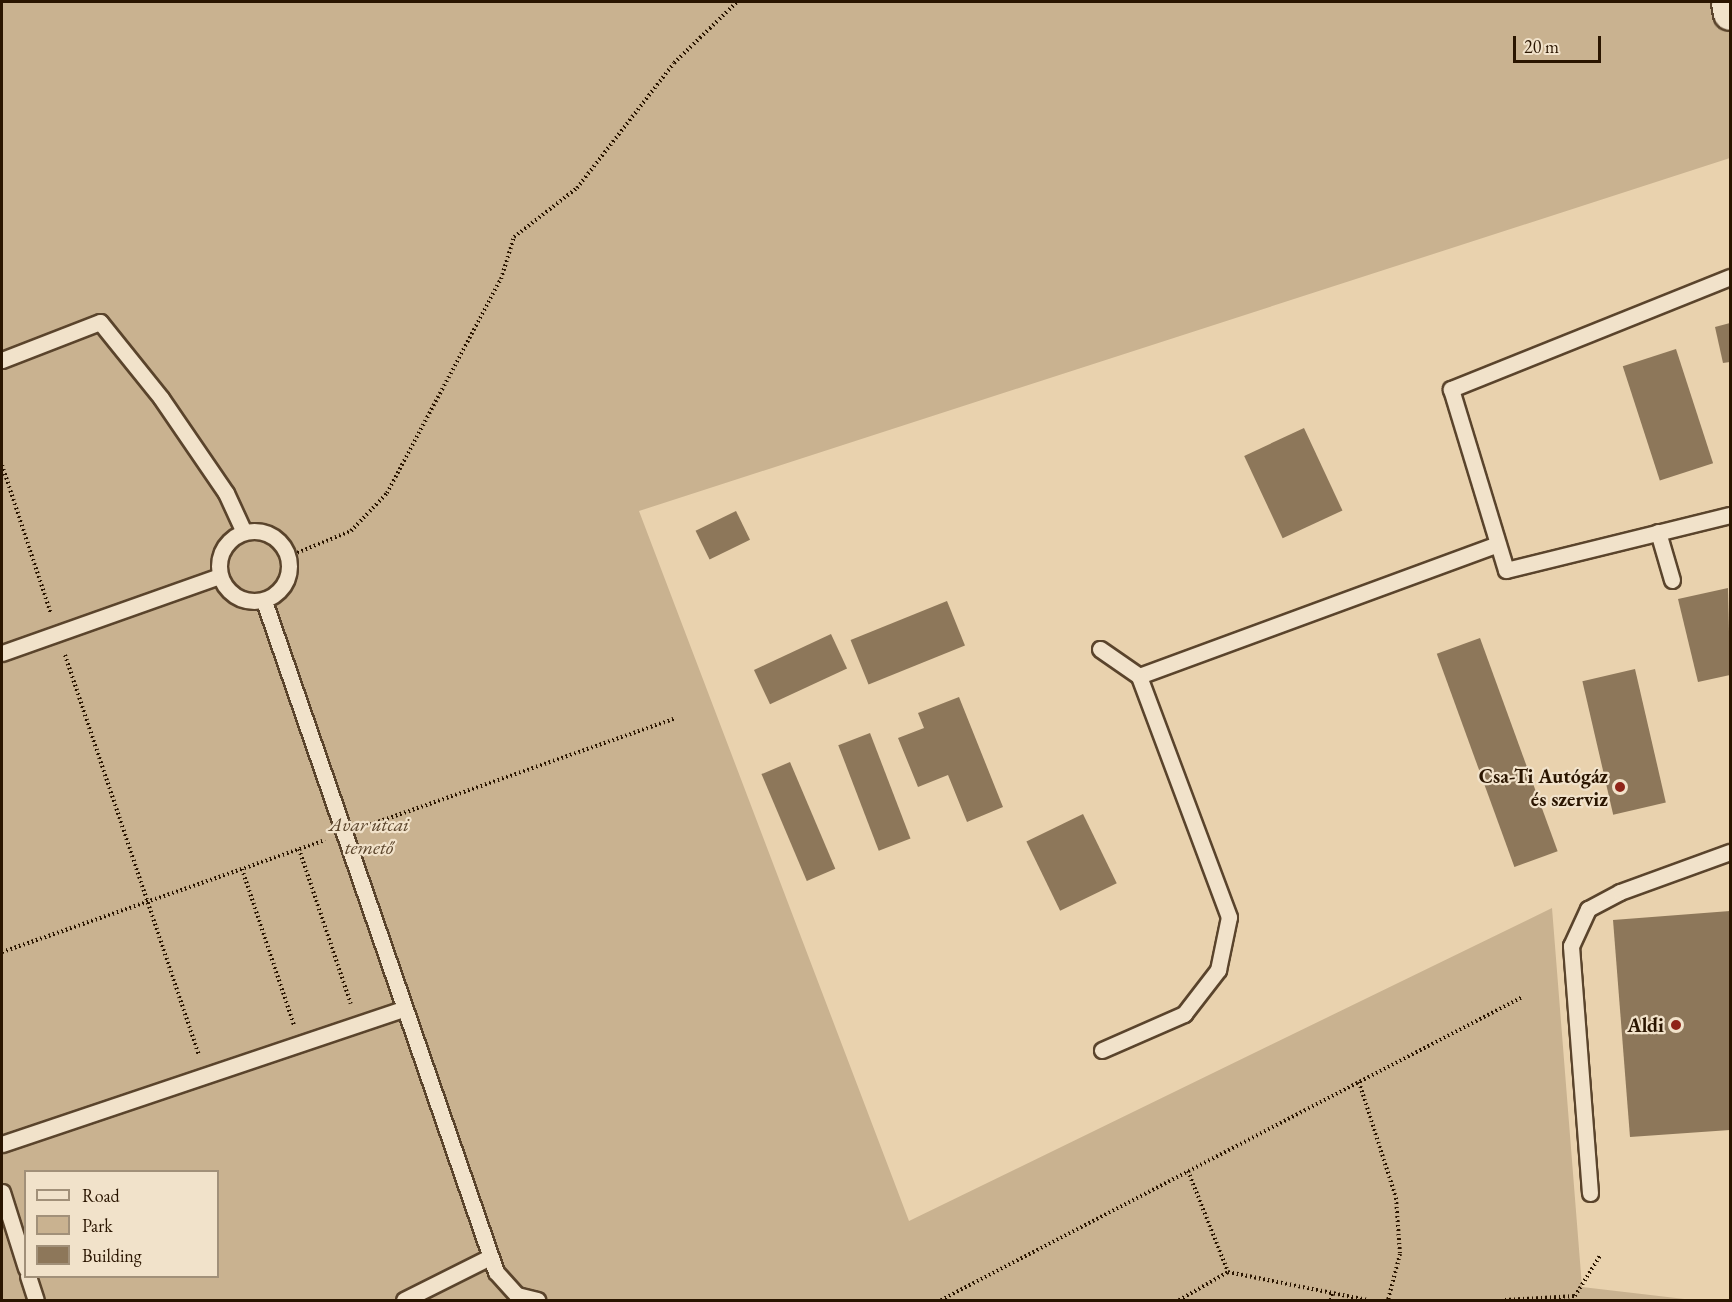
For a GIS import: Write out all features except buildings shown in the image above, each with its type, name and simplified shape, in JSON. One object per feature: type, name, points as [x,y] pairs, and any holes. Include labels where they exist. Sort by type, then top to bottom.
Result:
[{"type":"main road","points":[[1728,2],[1731,13]]},
{"type":"lane","points":[[1731,277],[1451,389],[1506,570],[1731,515]]},
{"type":"lane","points":[[2,360],[100,322],[162,398],[226,493],[243,530]]},
{"type":"lane","points":[[243,530],[271,534],[289,555],[286,583],[264,601],[236,597],[219,576],[222,548],[243,530]]},
{"type":"lane","points":[[1658,532],[1672,580]]},
{"type":"lane","points":[[1139,676],[1498,544]]},
{"type":"lane","points":[[2,653],[219,576]]},
{"type":"lane","points":[[264,601],[490,1257],[496,1272],[517,1295],[537,1300]]},
{"type":"lane","points":[[1100,649],[1139,676],[1229,917],[1218,970],[1184,1014],[1102,1050]]},
{"type":"lane","points":[[1590,1193],[1571,946],[1588,909],[1620,892],[1731,852]]},
{"type":"lane","points":[[2,1144],[403,1009]]},
{"type":"lane","points":[[2,1192],[24,1262]]},
{"type":"lane","points":[[404,1300],[490,1257]]},
{"type":"lane","points":[[29,1278],[36,1300]]},
{"type":"path","points":[[289,555],[351,531],[387,493],[501,279],[514,237],[577,188],[674,63],[737,2]]},
{"type":"path","points":[[2,465],[206,1075]]},
{"type":"path","points":[[299,849],[358,1024]]},
{"type":"path","points":[[242,869],[300,1044]]},
{"type":"path","points":[[941,1300],[1522,997]]},
{"type":"path","points":[[1359,1082],[1396,1198],[1400,1254],[1388,1300]]},
{"type":"path","points":[[1188,1171],[1228,1272]]},
{"type":"path","points":[[1504,1300],[1575,1296],[1601,1254]]},
{"type":"path","points":[[1179,1300],[1228,1272],[1332,1291],[1367,1300]]},
{"type":"path","points":[[1330,1300],[1332,1291]]},
{"type":"green space","name":"Avar utcai temető","points":[[2,2],[1725,2],[1730,30],[1730,158],[639,511],[909,1221],[1552,908],[1582,1287],[1693,1300],[2,1300]]},
{"type":"place","name":"Csa-Ti Autógáz és szerviz","points":[[1620,787]]},
{"type":"place","name":"Aldi","points":[[1676,1025]]}]
